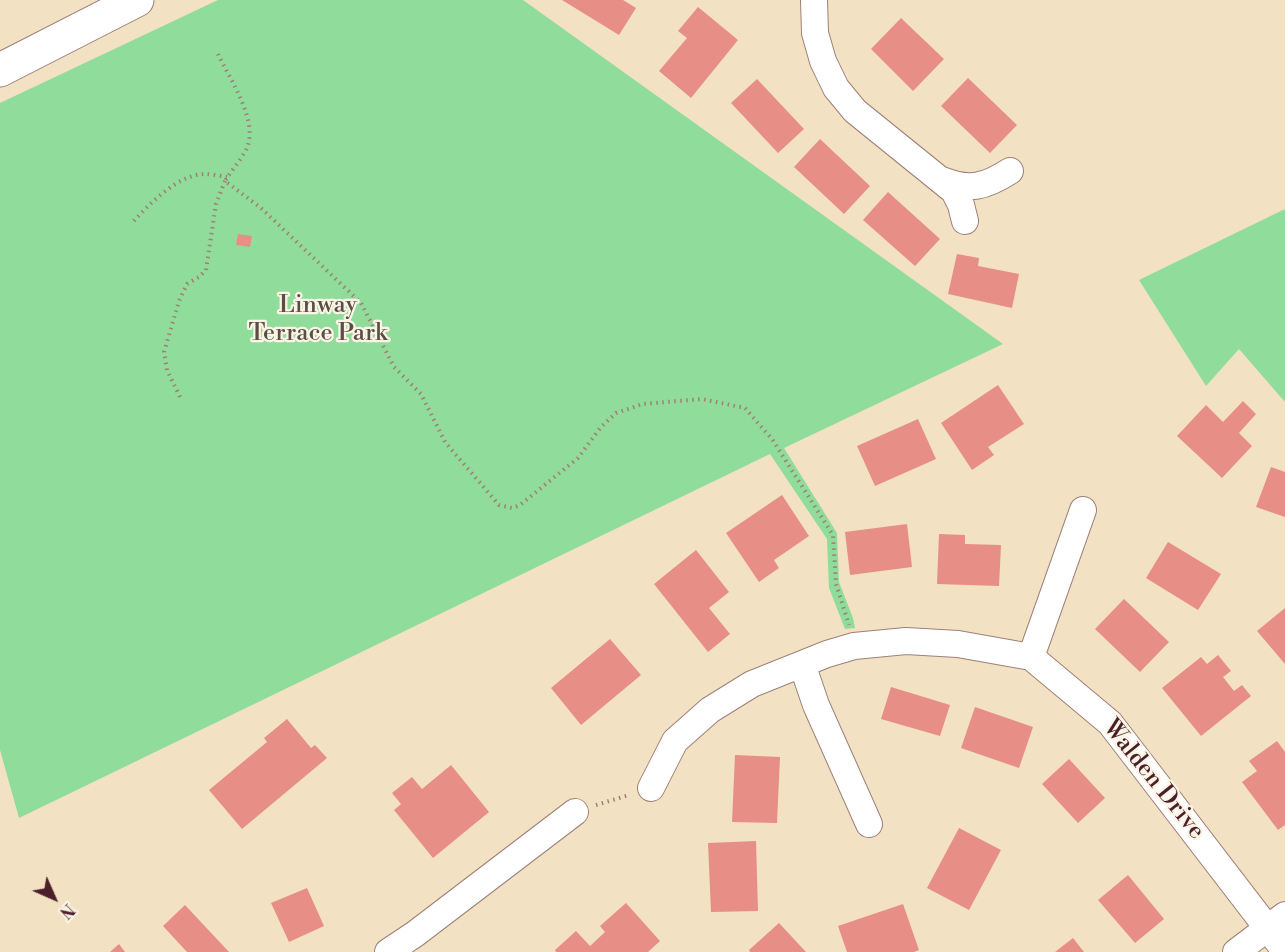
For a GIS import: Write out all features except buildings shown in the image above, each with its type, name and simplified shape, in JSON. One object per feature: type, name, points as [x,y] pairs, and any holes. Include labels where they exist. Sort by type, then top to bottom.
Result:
[{"type":"street","points":[[0,70],[137,0]]},
{"type":"street","points":[[814,0],[815,33],[823,61],[836,87],[855,111],[954,191],[965,221]]},
{"type":"street","points":[[942,180],[959,187],[977,187],[1010,171]]},
{"type":"street","points":[[1031,657],[1083,510]]},
{"type":"street","name":"Walden Drive","points":[[651,788],[675,741],[710,710],[752,684],[854,646],[906,641],[958,644],[1031,657],[1110,723],[1276,921],[1285,951]]},
{"type":"street","points":[[802,664],[816,705],[869,824]]},
{"type":"street","points":[[388,952],[575,812]]},
{"type":"street","points":[[1236,952],[1276,921]]},
{"type":"path","points":[[180,398],[166,370],[164,352],[179,302],[187,284],[206,270],[216,204],[226,179],[246,149],[250,135],[248,115],[218,54]]},
{"type":"path","points":[[134,221],[146,206],[175,183],[201,174],[226,179],[261,208],[361,303],[394,367],[422,394],[446,442],[499,505],[512,508],[520,505],[578,459],[601,427],[616,413],[643,404],[702,399],[745,408],[772,439],[832,535],[836,584],[854,646]]},
{"type":"path","points":[[600,804],[651,788]]},
{"type":"green space","name":"Linway Terrace Park","points":[[218,0],[523,0],[1003,344],[784,448],[837,533],[839,582],[855,628],[845,629],[829,588],[827,539],[770,454],[19,818],[0,750],[0,103]]},
{"type":"green space","points":[[1285,209],[1285,402],[1239,349],[1206,386],[1139,280]]}]
